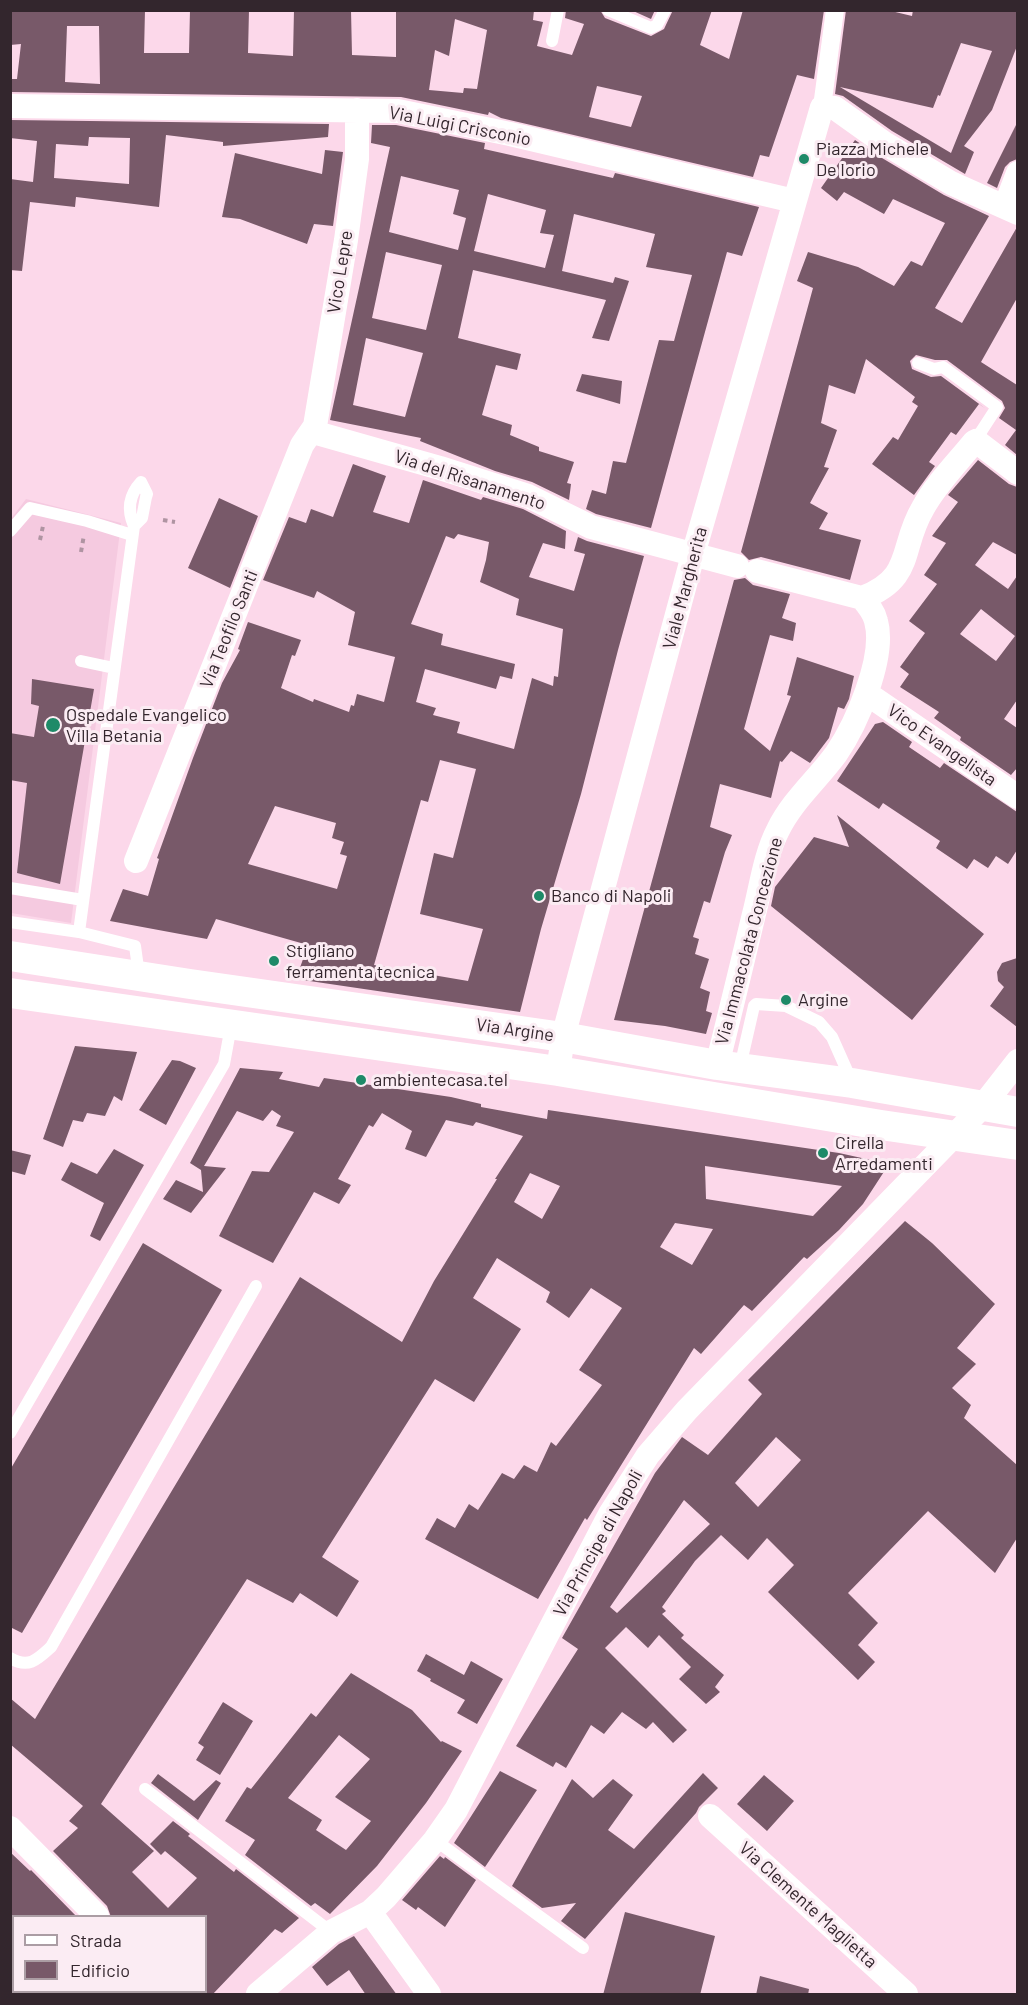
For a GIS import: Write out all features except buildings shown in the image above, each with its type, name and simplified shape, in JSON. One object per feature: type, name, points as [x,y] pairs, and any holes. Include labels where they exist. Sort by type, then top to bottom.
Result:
[{"type":"street","points":[[835,10],[822,107],[835,108],[884,143],[951,183],[1011,210],[1017,173]]},
{"type":"street","name":"Via Luigi Crisconio","points":[[10,106],[398,111],[510,134],[794,201]]},
{"type":"street","name":"Viale Margherita","points":[[558,1071],[563,1037],[693,555],[822,107]]},
{"type":"street","name":"Vico Lepre","points":[[313,432],[318,414],[357,159],[357,110]]},
{"type":"street","name":"Via del Risanamento","points":[[313,432],[394,454],[528,496],[591,527],[693,555]]},
{"type":"street","name":"Via Teofilo Santi","points":[[136,861],[302,445],[313,432]]},
{"type":"street","points":[[693,555],[862,598],[890,584],[899,573],[918,516],[975,441],[1017,473]]},
{"type":"street","name":"Via Immacolata Concezione","points":[[728,1066],[765,868],[777,831],[797,799],[843,743],[874,672],[879,644],[876,621],[862,598]]},
{"type":"street","name":"Vico Evangelista","points":[[866,693],[1017,797]]},
{"type":"street","name":"Via Argine","points":[[10,956],[563,1037],[1017,1112]]},
{"type":"street","name":"Via Argine","points":[[10,993],[558,1071],[881,1125],[1017,1145]]},
{"type":"street","points":[[982,1107],[1017,1061]]},
{"type":"street","name":"Via Principe di Napoli","points":[[258,1995],[330,1932],[370,1912],[386,1897],[435,1840],[456,1810],[610,1514],[648,1455],[687,1410],[982,1107]]},
{"type":"street","name":"Via Clemente Maglietta","points":[[710,1816],[906,1995]]},
{"type":"street","points":[[10,1828],[95,1915]]},
{"type":"street","points":[[370,1912],[429,1995]]},
{"type":"lane","points":[[552,41],[558,10]]},
{"type":"lane","points":[[608,10],[651,28],[657,25],[665,10]]},
{"type":"lane","points":[[918,363],[934,369],[943,367],[997,407],[975,441]]},
{"type":"lane","points":[[10,531],[30,508],[133,530],[79,932]]},
{"type":"lane","points":[[81,661],[114,668]]},
{"type":"lane","points":[[10,888],[83,900]]},
{"type":"lane","points":[[10,922],[79,932],[135,946],[139,976]]},
{"type":"lane","points":[[728,1066],[754,1006],[756,1004],[786,1006],[819,1022],[832,1037],[852,1083]]},
{"type":"lane","points":[[10,1433],[224,1064],[231,1026]]},
{"type":"lane","points":[[10,1658],[19,1663],[36,1661],[51,1647],[256,1286]]},
{"type":"lane","points":[[145,1789],[330,1932]]},
{"type":"lane","points":[[435,1840],[583,1948]]},
{"type":"path","points":[[163,520],[175,522]]},
{"type":"path","points":[[81,552],[86,527]]},
{"type":"shaded area","name":"Ospedale Evangelico Villa Betania","points":[[26,499],[121,523],[71,923],[11,913],[10,520]]},
{"type":"place","name":"Piazza Michele De Iorio","points":[[804,159]]},
{"type":"place","name":"Ospedale Evangelico Villa Betania","points":[[53,725]]},
{"type":"place","name":"Banco di Napoli","points":[[539,896]]},
{"type":"place","name":"Stigliano ferramenta tecnica","points":[[274,961]]},
{"type":"place","name":"Argine","points":[[786,1000]]},
{"type":"place","name":"ambientecasa.tel","points":[[361,1080]]},
{"type":"place","name":"Cirella Arredamenti","points":[[823,1153]]}]
